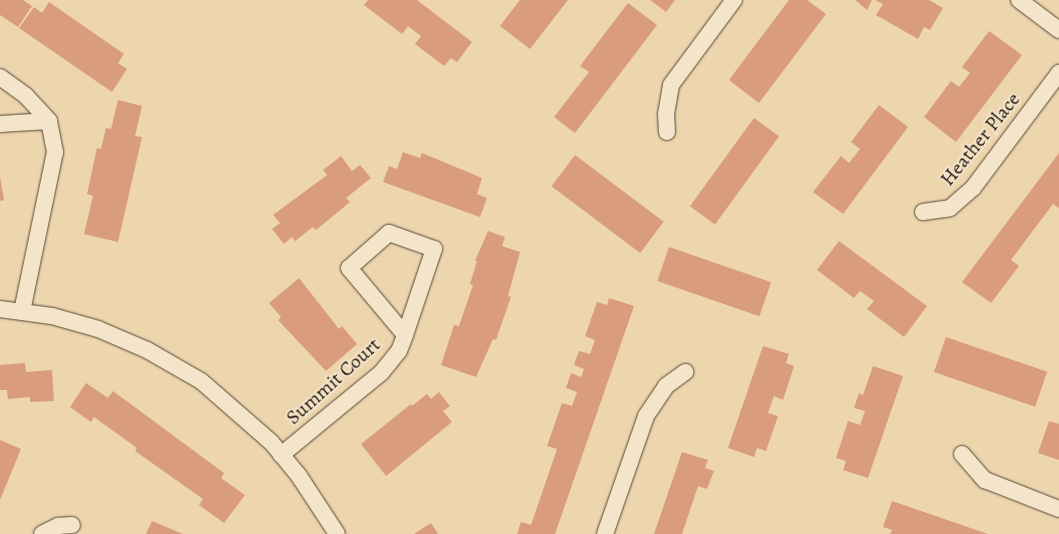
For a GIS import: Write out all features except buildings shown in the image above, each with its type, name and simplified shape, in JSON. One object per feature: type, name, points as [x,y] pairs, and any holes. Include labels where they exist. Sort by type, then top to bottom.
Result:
[{"type":"street","points":[[667,132],[666,114],[671,85],[734,0]]},
{"type":"street","points":[[1019,0],[1059,30]]},
{"type":"street","name":"Heather Place","points":[[923,212],[950,208],[967,194],[1059,73]]},
{"type":"street","points":[[0,77],[26,96],[49,121],[55,152],[22,311]]},
{"type":"street","points":[[0,124],[49,121]]},
{"type":"street","name":"Summit Court","points":[[281,455],[381,373],[398,351],[405,335],[434,249],[389,233],[349,268],[405,335]]},
{"type":"street","points":[[0,309],[22,311],[98,329],[164,358],[216,392],[281,455],[337,534]]},
{"type":"street","points":[[606,534],[646,416],[666,386],[685,372]]},
{"type":"street","points":[[962,454],[985,480],[1059,509]]},
{"type":"street","points":[[42,534],[58,526],[72,525]]}]
